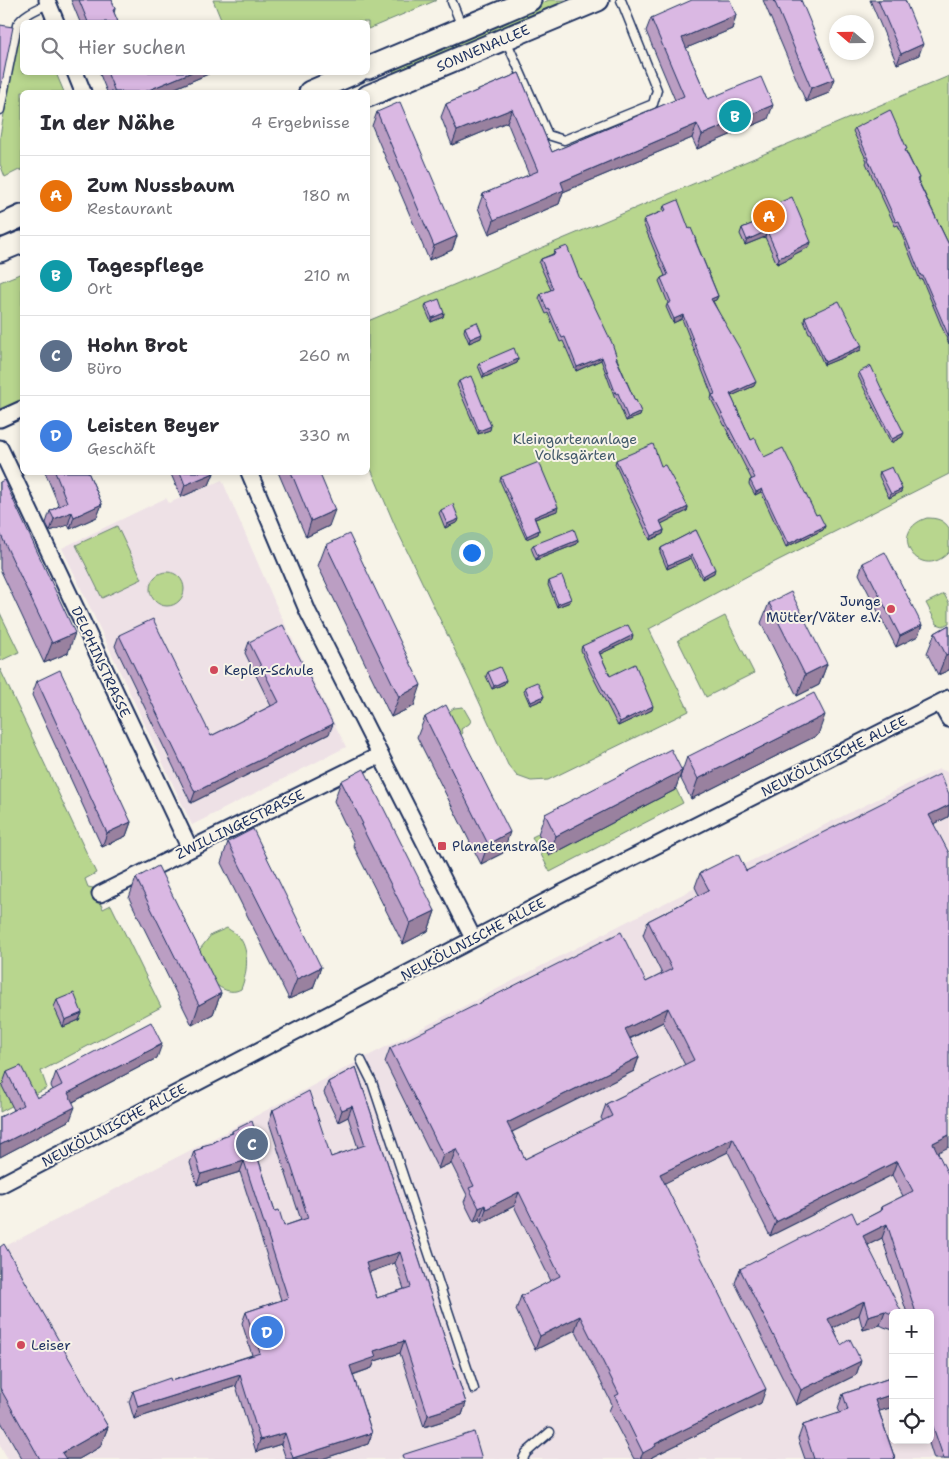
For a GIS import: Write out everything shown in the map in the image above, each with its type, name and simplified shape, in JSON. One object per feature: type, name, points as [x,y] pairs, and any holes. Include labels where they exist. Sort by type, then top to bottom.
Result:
[{"type":"main road","name":"SONNENALLEE","points":[[370,67],[530,0]]},
{"type":"main road","name":"SONNENALLEE","points":[[370,95],[598,0]]},
{"type":"main road","points":[[315,90],[350,75]]},
{"type":"main road","points":[[0,226],[20,217]]},
{"type":"main road","points":[[0,252],[20,243]]},
{"type":"street","points":[[47,2],[55,20]]},
{"type":"street","points":[[76,75],[82,90]]},
{"type":"street","points":[[0,419],[20,410]]},
{"type":"street","name":"DELPHINSTRASSE","points":[[0,448],[6,477],[190,849]]},
{"type":"street","points":[[249,475],[308,612],[473,938]]},
{"type":"street","points":[[944,701],[949,719]]},
{"type":"street","name":"NEUKÖLLNISCHE ALLEE","points":[[0,1185],[473,938],[944,701]]},
{"type":"street","name":"ZWILLINGESTRASSE","points":[[100,894],[380,755]]},
{"type":"lane","points":[[505,38],[548,135],[564,140],[653,104],[657,90],[621,0]]},
{"type":"lane","points":[[20,20],[47,2]]},
{"type":"lane","points":[[452,2],[462,28]]},
{"type":"lane","points":[[0,110],[17,25],[20,20]]},
{"type":"lane","points":[[361,1060],[372,1082],[474,1389]]},
{"type":"lane","points":[[523,1459],[526,1453],[550,1432]]},
{"type":"shaded area","name":"Kepler-Schule","points":[[222,480],[279,612],[346,747],[192,825],[62,548],[166,498],[169,503]]},
{"type":"shaded area","points":[[939,769],[949,772],[949,1459],[8,1459],[0,1445],[0,1249],[628,921]]},
{"type":"green space","points":[[213,0],[437,0],[370,28],[370,20],[221,20]]},
{"type":"green space","points":[[549,0],[579,0],[396,77],[391,66]]},
{"type":"green space","points":[[19,32],[20,75],[57,75],[63,90],[20,90],[20,170],[5,177],[0,164],[0,136]]},
{"type":"green space","name":"Kleingartenanlage Volksgärten","points":[[949,76],[949,474],[753,573],[649,629],[689,711],[548,780],[531,781],[517,776],[508,765],[396,528],[370,467],[370,320]]},
{"type":"green space","points":[[20,274],[20,401],[0,410],[0,282]]},
{"type":"green space","points":[[927,518],[940,520],[949,528],[949,552],[938,560],[927,562],[918,559],[911,552],[908,543],[908,533],[915,525]]},
{"type":"green space","points":[[117,526],[142,579],[102,598],[76,545]]},
{"type":"green space","points":[[167,572],[174,573],[179,577],[183,582],[183,596],[179,601],[174,605],[167,606],[160,605],[155,601],[151,596],[150,589],[151,582],[155,577],[160,573]]},
{"type":"green space","points":[[944,594],[949,603],[949,623],[943,626],[937,624],[926,603]]},
{"type":"green space","points":[[0,613],[19,652],[0,661]]},
{"type":"green space","points":[[725,616],[754,673],[706,697],[678,640]]},
{"type":"green space","points":[[0,669],[96,873],[85,879],[88,887],[93,888],[103,909],[111,905],[161,1007],[41,1071],[47,1088],[0,1112]]},
{"type":"green space","points":[[463,707],[471,721],[461,729],[463,733],[459,736],[446,714],[454,708]]},
{"type":"green space","points":[[676,789],[683,803],[550,872],[532,837],[538,834],[549,855]]},
{"type":"green space","points":[[227,928],[240,938],[246,956],[246,970],[243,983],[241,989],[236,991],[220,988],[211,980],[197,953],[211,935]]},
{"type":"building","points":[[79,0],[112,0],[115,9],[113,10],[117,20],[87,20]]},
{"type":"building","points":[[692,0],[730,0],[736,15],[682,38],[708,99],[761,77],[773,105],[702,135],[697,124],[561,182],[564,190],[494,220],[483,194],[538,171],[512,109],[457,131],[446,104],[519,73],[552,152],[684,96],[651,18]]},
{"type":"building","points":[[774,0],[801,0],[834,79],[811,88]]},
{"type":"building","points":[[878,0],[905,0],[923,44],[901,54]]},
{"type":"building","points":[[0,25],[13,27],[1,88],[0,87]]},
{"type":"building","points":[[108,75],[185,75],[149,90],[114,90]]},
{"type":"building","points":[[400,102],[457,236],[434,246],[377,112]]},
{"type":"building","points":[[890,110],[907,149],[905,150],[919,178],[917,179],[949,245],[949,337],[923,276],[921,276],[899,221],[896,222],[855,128]]},
{"type":"building","points":[[792,197],[811,242],[779,258],[767,231],[747,240],[742,228],[766,218],[762,210]]},
{"type":"building","points":[[678,200],[718,296],[711,299],[740,349],[756,382],[730,394],[751,440],[755,438],[764,457],[783,448],[816,515],[819,514],[825,526],[788,544],[762,489],[756,492],[750,480],[755,478],[712,395],[715,394],[683,315],[674,319],[667,304],[671,302],[661,278],[668,275],[644,219],[666,210],[664,206]]},
{"type":"building","points":[[567,246],[580,279],[612,343],[616,358],[641,412],[628,418],[618,393],[616,394],[602,357],[577,367],[565,337],[562,338],[541,294],[553,289],[541,259],[555,254],[554,251]]},
{"type":"building","points":[[439,299],[444,313],[432,318],[426,304]]},
{"type":"building","points":[[839,301],[862,346],[825,362],[805,317]]},
{"type":"building","points":[[477,322],[482,334],[470,339],[465,327]]},
{"type":"building","points":[[514,348],[518,359],[484,374],[479,363]]},
{"type":"building","points":[[871,366],[904,433],[892,439],[859,372]]},
{"type":"building","points":[[471,376],[491,426],[479,431],[459,381]]},
{"type":"building","points":[[653,444],[661,466],[665,465],[688,507],[660,521],[664,530],[652,536],[616,460]]},
{"type":"building","points":[[539,462],[558,507],[534,517],[539,530],[527,536],[501,477]]},
{"type":"building","points":[[892,467],[902,489],[891,494],[880,472]]},
{"type":"building","points":[[56,475],[89,475],[102,504],[74,517],[72,512],[54,519],[50,511],[67,502]]},
{"type":"building","points":[[181,475],[209,475],[185,485]]},
{"type":"building","points":[[292,475],[320,475],[335,510],[311,521]]},
{"type":"building","points":[[4,480],[75,633],[52,643],[0,533],[0,482]]},
{"type":"building","points":[[453,504],[459,519],[447,524],[441,510]]},
{"type":"building","points":[[574,529],[578,540],[538,556],[533,545]]},
{"type":"building","points":[[696,530],[715,569],[703,576],[692,555],[668,565],[661,548]]},
{"type":"building","points":[[349,534],[421,685],[399,697],[326,545]]},
{"type":"building","points":[[885,552],[922,625],[900,636],[863,563]]},
{"type":"building","points":[[562,576],[571,599],[558,604],[549,581]]},
{"type":"building","points":[[791,592],[827,664],[805,675],[769,603]]},
{"type":"building","points":[[153,619],[211,736],[279,702],[249,642],[283,625],[333,724],[195,792],[119,635]]},
{"type":"building","points":[[628,625],[633,635],[599,652],[610,676],[635,664],[653,706],[620,722],[582,646]]},
{"type":"building","points":[[949,625],[949,653],[946,655],[935,633]]},
{"type":"building","points":[[500,667],[506,680],[494,686],[488,672]]},
{"type":"building","points":[[60,670],[131,822],[107,833],[37,681]]},
{"type":"building","points":[[537,682],[544,696],[531,702],[525,687]]},
{"type":"building","points":[[814,693],[825,715],[698,779],[687,757]]},
{"type":"building","points":[[446,705],[510,832],[488,844],[425,717]]},
{"type":"building","points":[[671,749],[682,771],[556,836],[545,814]]},
{"type":"building","points":[[364,769],[435,911],[410,923],[341,781]]},
{"type":"building","points":[[940,774],[949,794],[949,805],[929,815],[949,853],[949,1135],[933,1143],[949,1173],[949,1459],[944,1459],[934,1430],[934,1309],[915,1309],[887,1224],[863,1236],[900,1309],[889,1309],[889,1313],[885,1311],[868,1316],[864,1301],[828,1319],[841,1345],[850,1339],[861,1361],[801,1390],[740,1269],[852,1212],[857,1223],[882,1210],[881,1207],[913,1191],[897,1161],[776,1222],[733,1138],[660,1174],[766,1389],[655,1444],[656,1446],[643,1453],[615,1396],[619,1394],[580,1316],[540,1336],[521,1296],[560,1276],[519,1192],[486,1209],[485,1205],[479,1208],[469,1188],[474,1186],[456,1149],[443,1155],[390,1048],[621,932],[646,982],[672,969],[648,921],[709,890],[700,873],[738,854],[746,871]],"holes":[[[668,1008],[694,1060],[606,1104],[612,1116],[525,1159],[507,1123],[639,1057],[625,1029]]]},
{"type":"building","points":[[253,829],[321,967],[297,979],[228,842]]},
{"type":"building","points":[[158,866],[221,993],[199,1005],[136,878]]},
{"type":"building","points":[[74,993],[82,1013],[65,1020],[57,1000]]},
{"type":"building","points":[[151,1022],[162,1044],[68,1093],[75,1107],[0,1145],[0,1117],[23,1105],[7,1072],[21,1066],[37,1098],[62,1085],[56,1072]]},
{"type":"building","points":[[356,1067],[466,1403],[428,1415],[404,1341],[374,1351],[376,1357],[350,1366],[372,1433],[293,1458],[285,1433],[260,1440],[240,1375],[138,1407],[133,1391],[170,1378],[171,1381],[260,1353],[246,1312],[288,1298],[244,1161],[201,1174],[194,1151],[233,1133],[232,1131],[252,1121],[259,1144],[254,1146],[275,1211],[279,1210],[284,1226],[308,1218],[273,1110],[309,1091],[331,1157],[365,1145],[352,1106],[342,1110],[328,1082]],"holes":[[[400,1252],[411,1287],[377,1298],[366,1263]]]},
{"type":"building","name":"Leiser","points":[[4,1244],[108,1427],[62,1453],[66,1459],[40,1459],[0,1388],[0,1247]]},
{"type":"building","points":[[889,1378],[889,1395],[875,1400],[895,1459],[814,1459],[803,1425],[848,1410],[843,1394]]},
{"type":"building","points":[[474,1432],[482,1459],[403,1459],[402,1455]]},
{"type":"place","name":"Tagespflege","points":[[735,116]]},
{"type":"place","name":"Zum Nussbaum","points":[[769,216]]},
{"type":"place","name":"Junge Mütter/Väter e.V.","points":[[891,609]]},
{"type":"place","name":"Kepler-Schule","points":[[214,670]]},
{"type":"place","name":"Planetenstraße","points":[[442,846]]},
{"type":"place","name":"Hohn Brot","points":[[252,1144]]},
{"type":"place","name":"Leisten Beyer","points":[[267,1332]]},
{"type":"place","name":"Leiser","points":[[21,1345]]}]
